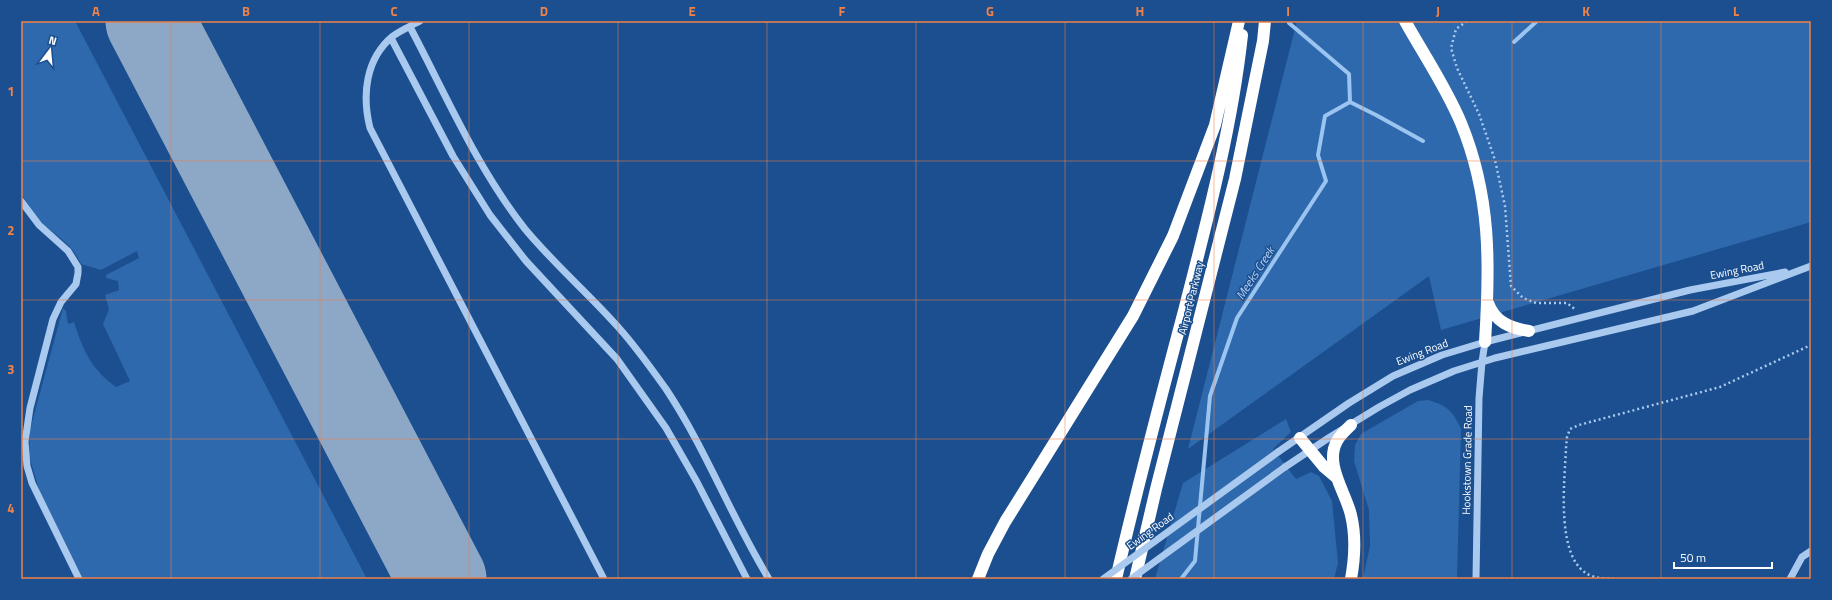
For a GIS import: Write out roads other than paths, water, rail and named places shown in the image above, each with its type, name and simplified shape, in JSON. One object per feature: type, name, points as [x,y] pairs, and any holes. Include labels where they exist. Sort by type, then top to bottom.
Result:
[{"type":"highway","points":[[978,579],[988,554],[1005,522],[1132,316],[1173,236],[1215,125],[1239,21]]},
{"type":"highway","name":"Airport Parkway","points":[[1116,579],[1137,489],[1226,141],[1239,68],[1244,21]]},
{"type":"highway","name":"Airport Parkway","points":[[1135,579],[1156,489],[1235,179],[1263,41],[1265,21]]},
{"type":"highway","points":[[1405,21],[1454,108],[1475,162],[1488,230],[1485,342]]},
{"type":"highway","points":[[1487,302],[1491,310],[1500,321],[1515,329],[1529,331]]},
{"type":"highway","points":[[1351,424],[1337,441],[1333,454],[1337,478],[1348,503],[1354,535],[1355,550],[1351,579]]},
{"type":"highway","points":[[1300,438],[1337,478]]},
{"type":"street","points":[[420,21],[391,38],[378,53],[368,77],[365,98],[370,128],[604,579]]},
{"type":"street","points":[[410,27],[472,147],[515,215],[546,253],[619,328],[655,374],[683,415],[701,448],[747,542],[769,579]]},
{"type":"street","points":[[391,38],[453,156],[490,215],[526,261],[617,359],[666,428],[697,482],[747,579]]},
{"type":"street","points":[[21,201],[39,225],[68,251],[78,267],[76,284],[61,302],[53,319],[30,408],[25,442],[27,466],[32,483],[79,579]]},
{"type":"street","name":"Ewing Road","points":[[1103,579],[1278,452],[1349,403],[1393,376],[1442,355],[1485,342],[1690,290],[1808,267]]},
{"type":"street","name":"Ewing Road","points":[[1131,579],[1310,450],[1351,424],[1410,390],[1482,362],[1693,311],[1808,267]]},
{"type":"street","name":"Hookstown Grade Road","points":[[1476,579],[1479,394],[1485,342]]},
{"type":"street","points":[[1790,579],[1802,557],[1811,551]]},
{"type":"waterway","points":[[1514,42],[1537,21]]},
{"type":"waterway","name":"Meeks Creek","points":[[1181,579],[1195,561],[1210,396],[1237,318],[1326,181],[1318,155],[1325,116],[1350,102],[1349,74],[1289,23]]},
{"type":"waterway","points":[[1350,102],[1423,141]]}]
